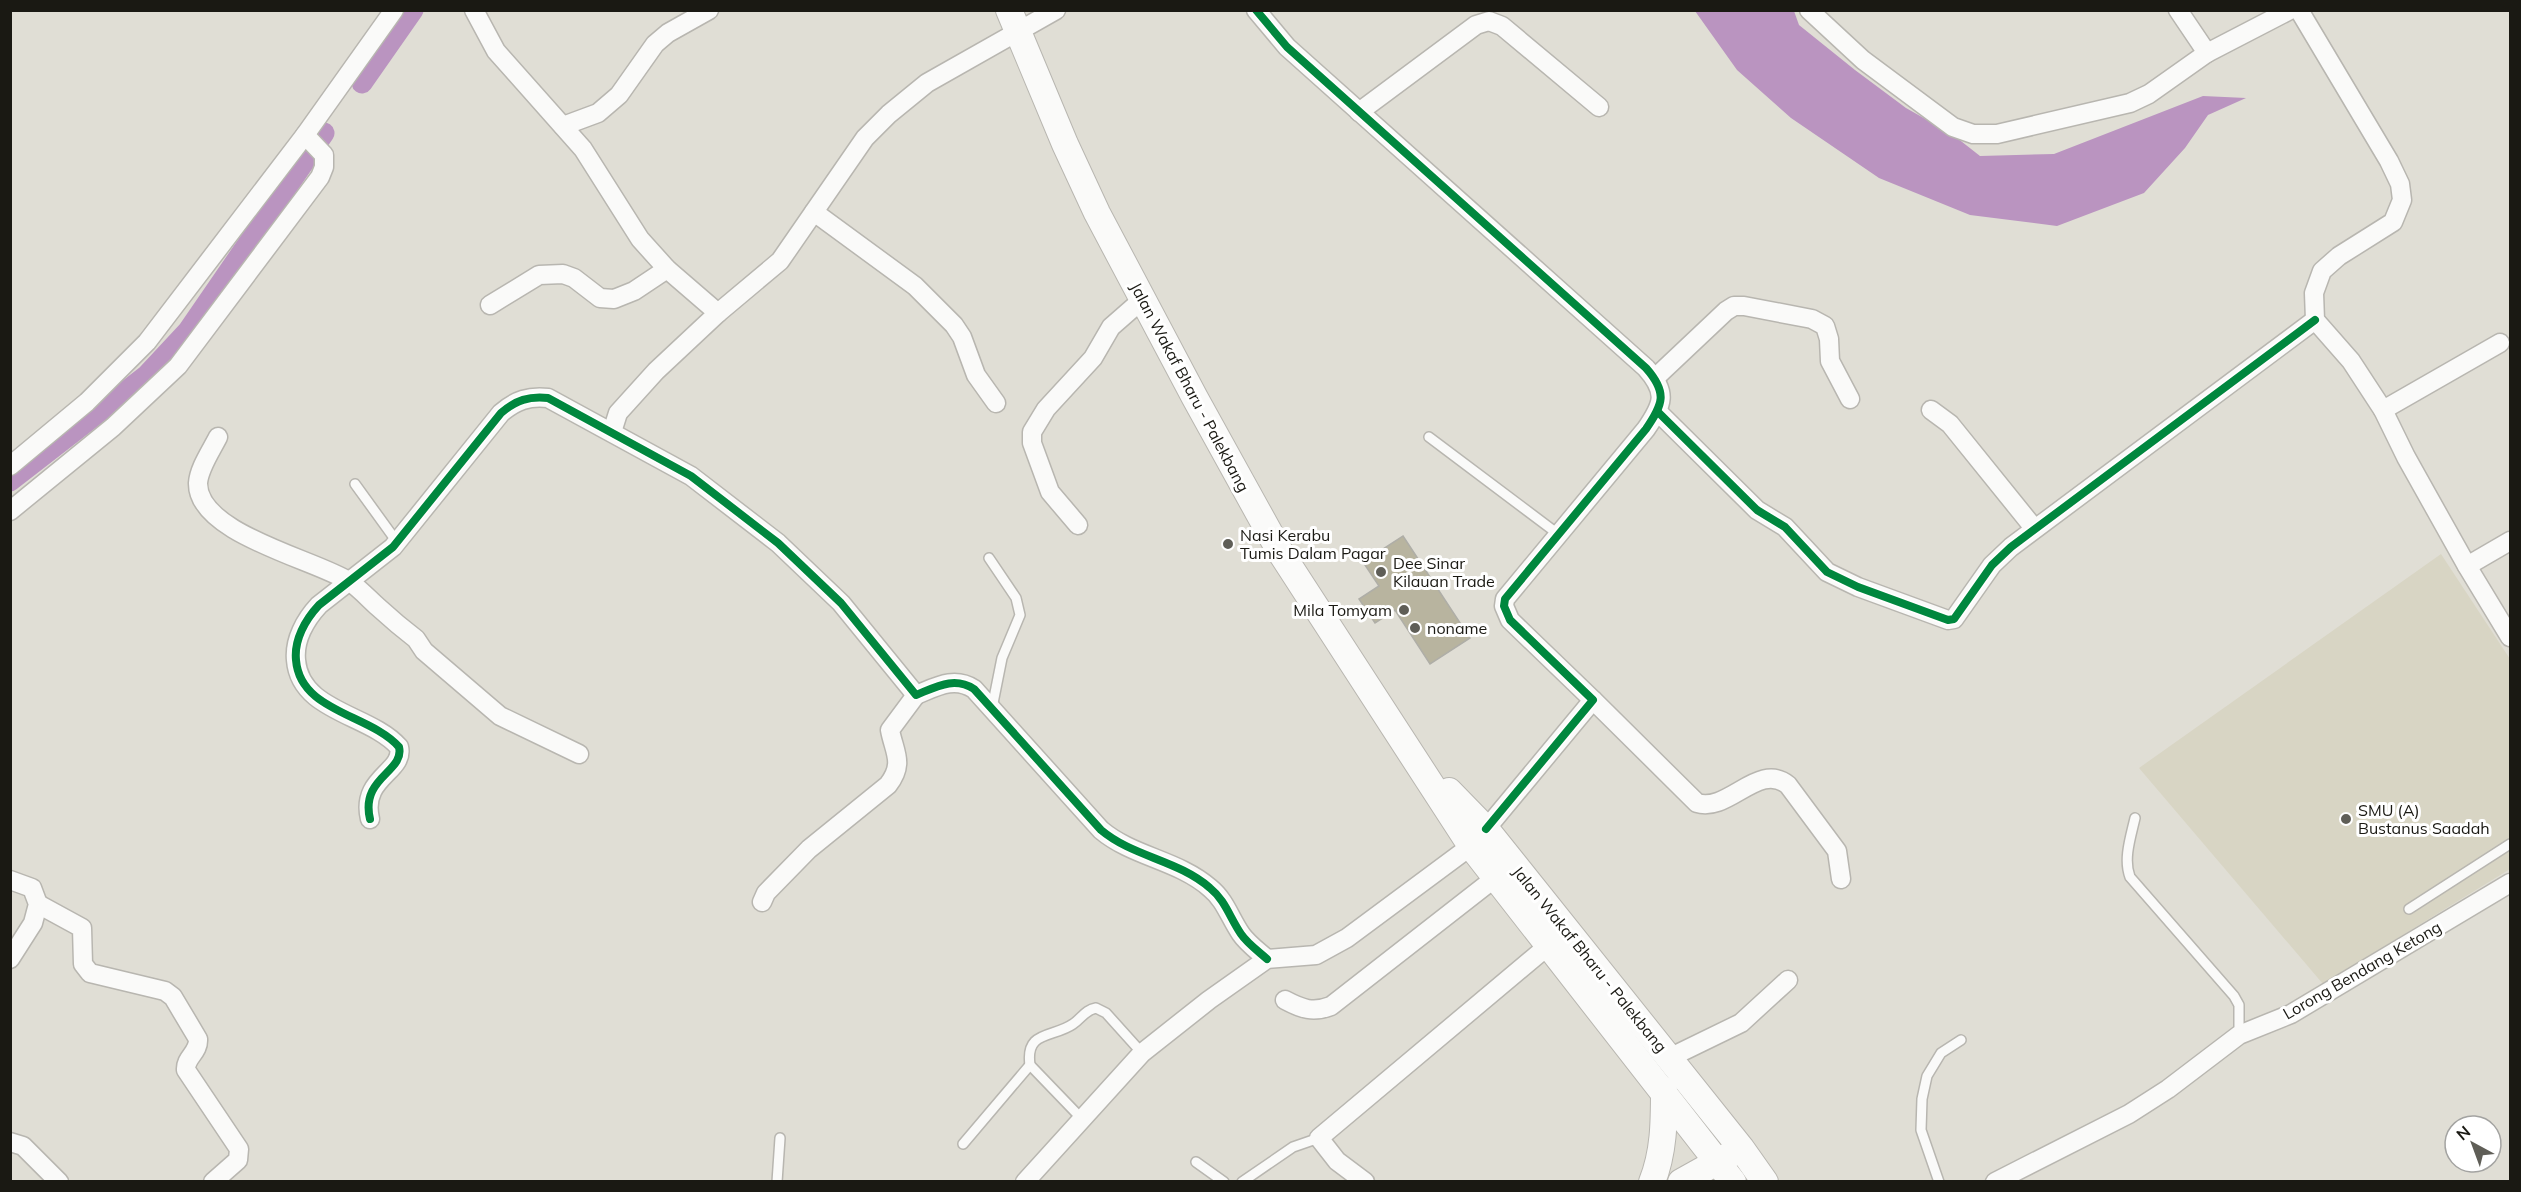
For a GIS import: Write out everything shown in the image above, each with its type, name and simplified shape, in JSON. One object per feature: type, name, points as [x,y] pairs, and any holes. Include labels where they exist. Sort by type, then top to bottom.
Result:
[{"type":"main road","name":"Jalan Wakaf Bharu - Palekbang","points":[[1014,22],[1097,213],[1195,398],[1279,550],[1404,746],[1479,838],[1669,1058],[1741,1148],[1765,1182]]},
{"type":"main road","name":"Jalan Wakaf Bharu - Palekbang","points":[[1479,838],[1495,878],[1664,1090],[1733,1182]]},
{"type":"main road","points":[[1652,1182],[1658,1166],[1664,1129],[1664,1090]]},
{"type":"main road","points":[[1681,1182],[1741,1148]]},
{"type":"street","points":[[10,466],[87,402],[147,342],[305,135],[394,10]]},
{"type":"street","points":[[474,10],[496,51],[583,149],[640,239],[667,269],[718,313]]},
{"type":"street","points":[[563,126],[598,113],[619,95],[655,45],[668,33],[709,10]]},
{"type":"street","points":[[612,432],[618,412],[656,370],[718,313],[780,261],[865,138],[888,114],[927,83],[1014,22],[1056,10]]},
{"type":"street","points":[[1256,10],[1287,46],[1655,378],[1662,396],[1658,412],[1509,592],[1504,606],[1510,620],[1697,803],[1712,805],[1767,778],[1782,780],[1788,784],[1837,851],[1841,879]]},
{"type":"street","points":[[1809,10],[1863,60],[1953,127],[1973,134],[1997,134],[2130,103],[2149,94],[2207,53],[2290,10]]},
{"type":"street","points":[[2178,10],[2207,53]]},
{"type":"street","points":[[2299,10],[2389,161],[2400,184],[2402,200],[2393,222],[2339,256],[2322,271],[2314,292],[2315,320],[2351,361],[2383,410],[2406,457],[2467,566],[2511,637]]},
{"type":"street","points":[[1359,112],[1476,25],[1489,21],[1502,26],[1599,106]]},
{"type":"street","points":[[10,511],[113,427],[178,366],[320,177],[325,161],[320,150],[305,135]]},
{"type":"street","points":[[814,212],[915,286],[954,325],[962,337],[976,375],[996,403]]},
{"type":"street","points":[[490,305],[539,275],[563,274],[574,278],[600,298],[614,299],[634,291],[667,269]]},
{"type":"street","points":[[1078,525],[1050,492],[1032,443],[1032,432],[1046,409],[1093,358],[1111,327],[1143,299]]},
{"type":"street","points":[[1655,378],[1726,311],[1734,306],[1744,306],[1812,319],[1824,326],[1829,339],[1830,361],[1850,399]]},
{"type":"street","points":[[1658,412],[1759,512],[1785,527],[1827,572],[1858,587],[1948,620],[1954,619],[1992,565],[2034,528],[2315,320]]},
{"type":"street","points":[[2383,410],[2500,343]]},
{"type":"street","points":[[370,819],[367,808],[370,793],[381,777],[394,766],[400,752],[399,747],[378,730],[318,698],[304,685],[297,670],[295,654],[298,639],[309,616],[319,606],[397,542],[501,413],[511,404],[535,396],[548,398],[691,476],[778,543],[841,603],[916,695]]},
{"type":"street","points":[[1931,410],[1950,424],[2034,528]]},
{"type":"street","points":[[218,437],[200,475],[198,486],[209,509],[231,528],[350,582],[416,639],[424,651],[500,716],[579,754]]},
{"type":"street","points":[[2467,566],[2511,541]]},
{"type":"street","points":[[762,902],[766,893],[809,849],[888,785],[894,777],[897,759],[890,730],[916,695],[951,682],[960,682],[974,689],[1101,830],[1126,848],[1182,870],[1210,888],[1221,900],[1241,935],[1267,959]]},
{"type":"street","points":[[1025,1182],[1142,1053],[1267,959],[1316,955],[1347,938],[1479,838],[1593,700]]},
{"type":"street","points":[[1285,1000],[1303,1009],[1319,1011],[1331,1006],[1495,878]]},
{"type":"street","points":[[10,880],[32,888],[39,904],[82,928],[83,964],[90,973],[165,991],[173,997],[198,1039],[196,1050],[188,1059],[186,1070],[239,1149],[237,1160],[213,1182]]},
{"type":"street","name":"Lorong Bendang Ketong","points":[[1995,1182],[2129,1114],[2168,1089],[2239,1035],[2291,1014],[2511,883]]},
{"type":"street","points":[[10,959],[33,923],[39,904]]},
{"type":"street","points":[[1352,1178],[1318,1138],[1549,945]]},
{"type":"street","points":[[1669,1058],[1741,1023],[1788,980]]},
{"type":"street","points":[[10,1142],[23,1146],[59,1182]]},
{"type":"lane","points":[[1429,437],[1558,534]]},
{"type":"lane","points":[[355,484],[397,542]]},
{"type":"lane","points":[[988,558],[1016,598],[1020,615],[1002,658],[992,710]]},
{"type":"lane","points":[[2135,818],[2128,849],[2127,866],[2130,877],[2234,996],[2239,1005],[2239,1035]]},
{"type":"lane","points":[[2409,909],[2511,844]]},
{"type":"lane","points":[[1082,1119],[1030,1065],[1029,1051],[1034,1042],[1046,1034],[1075,1023],[1086,1011],[1096,1008],[1106,1013],[1142,1053]]},
{"type":"lane","points":[[1939,1182],[1921,1131],[1922,1100],[1927,1076],[1941,1053],[1961,1040]]},
{"type":"lane","points":[[963,1144],[1030,1065]]},
{"type":"lane","points":[[777,1182],[780,1138]]},
{"type":"lane","points":[[1242,1182],[1293,1147],[1318,1138]]},
{"type":"lane","points":[[1196,1162],[1224,1182]]},
{"type":"shaded area","points":[[1695,11],[1794,11],[1799,25],[1855,70],[1906,108],[1952,134],[1980,156],[2054,154],[2203,96],[2246,98],[2208,115],[2185,148],[2144,193],[2057,226],[1970,215],[1879,178],[1791,118],[1737,70]]},
{"type":"shaded area","name":"SMU (A) Bustanus Saadah","points":[[2441,554],[2510,659],[2510,869],[2323,984],[2139,768]]},
{"type":"building","points":[[1403,536],[1470,638],[1430,664],[1395,610],[1375,623],[1359,599],[1379,586],[1363,562]]},
{"type":"waterway","points":[[362,83],[413,10]]},
{"type":"waterway","points":[[10,481],[147,375],[188,331],[324,133]]},
{"type":"cycle path","points":[[1256,10],[1287,47],[1646,368],[1660,392],[1659,405],[1646,429],[1505,599],[1504,606],[1510,620],[1593,700],[1486,829]]},
{"type":"cycle path","points":[[1658,412],[1757,510],[1785,527],[1827,572],[1858,587],[1948,620],[1954,619],[1992,565],[2011,547],[2315,320]]},
{"type":"cycle path","points":[[370,819],[371,794],[376,784],[396,763],[399,747],[386,736],[338,711],[310,691],[300,677],[296,660],[297,645],[302,631],[309,617],[319,605],[393,547],[501,413],[523,400],[548,398],[691,476],[778,543],[841,603],[916,695],[952,683],[967,685],[974,689],[1101,830],[1127,847],[1184,871],[1210,888],[1224,904],[1243,937],[1267,959]]},
{"type":"place","name":"Nasi Kerabu Tumis Dalam Pagar","points":[[1228,544]]},
{"type":"place","name":"Dee Sinar Kilauan Trade","points":[[1381,572]]},
{"type":"place","name":"Mila Tomyam","points":[[1404,610]]},
{"type":"place","name":"noname","points":[[1415,628]]},
{"type":"place","name":"SMU (A) Bustanus Saadah","points":[[2346,819]]}]
